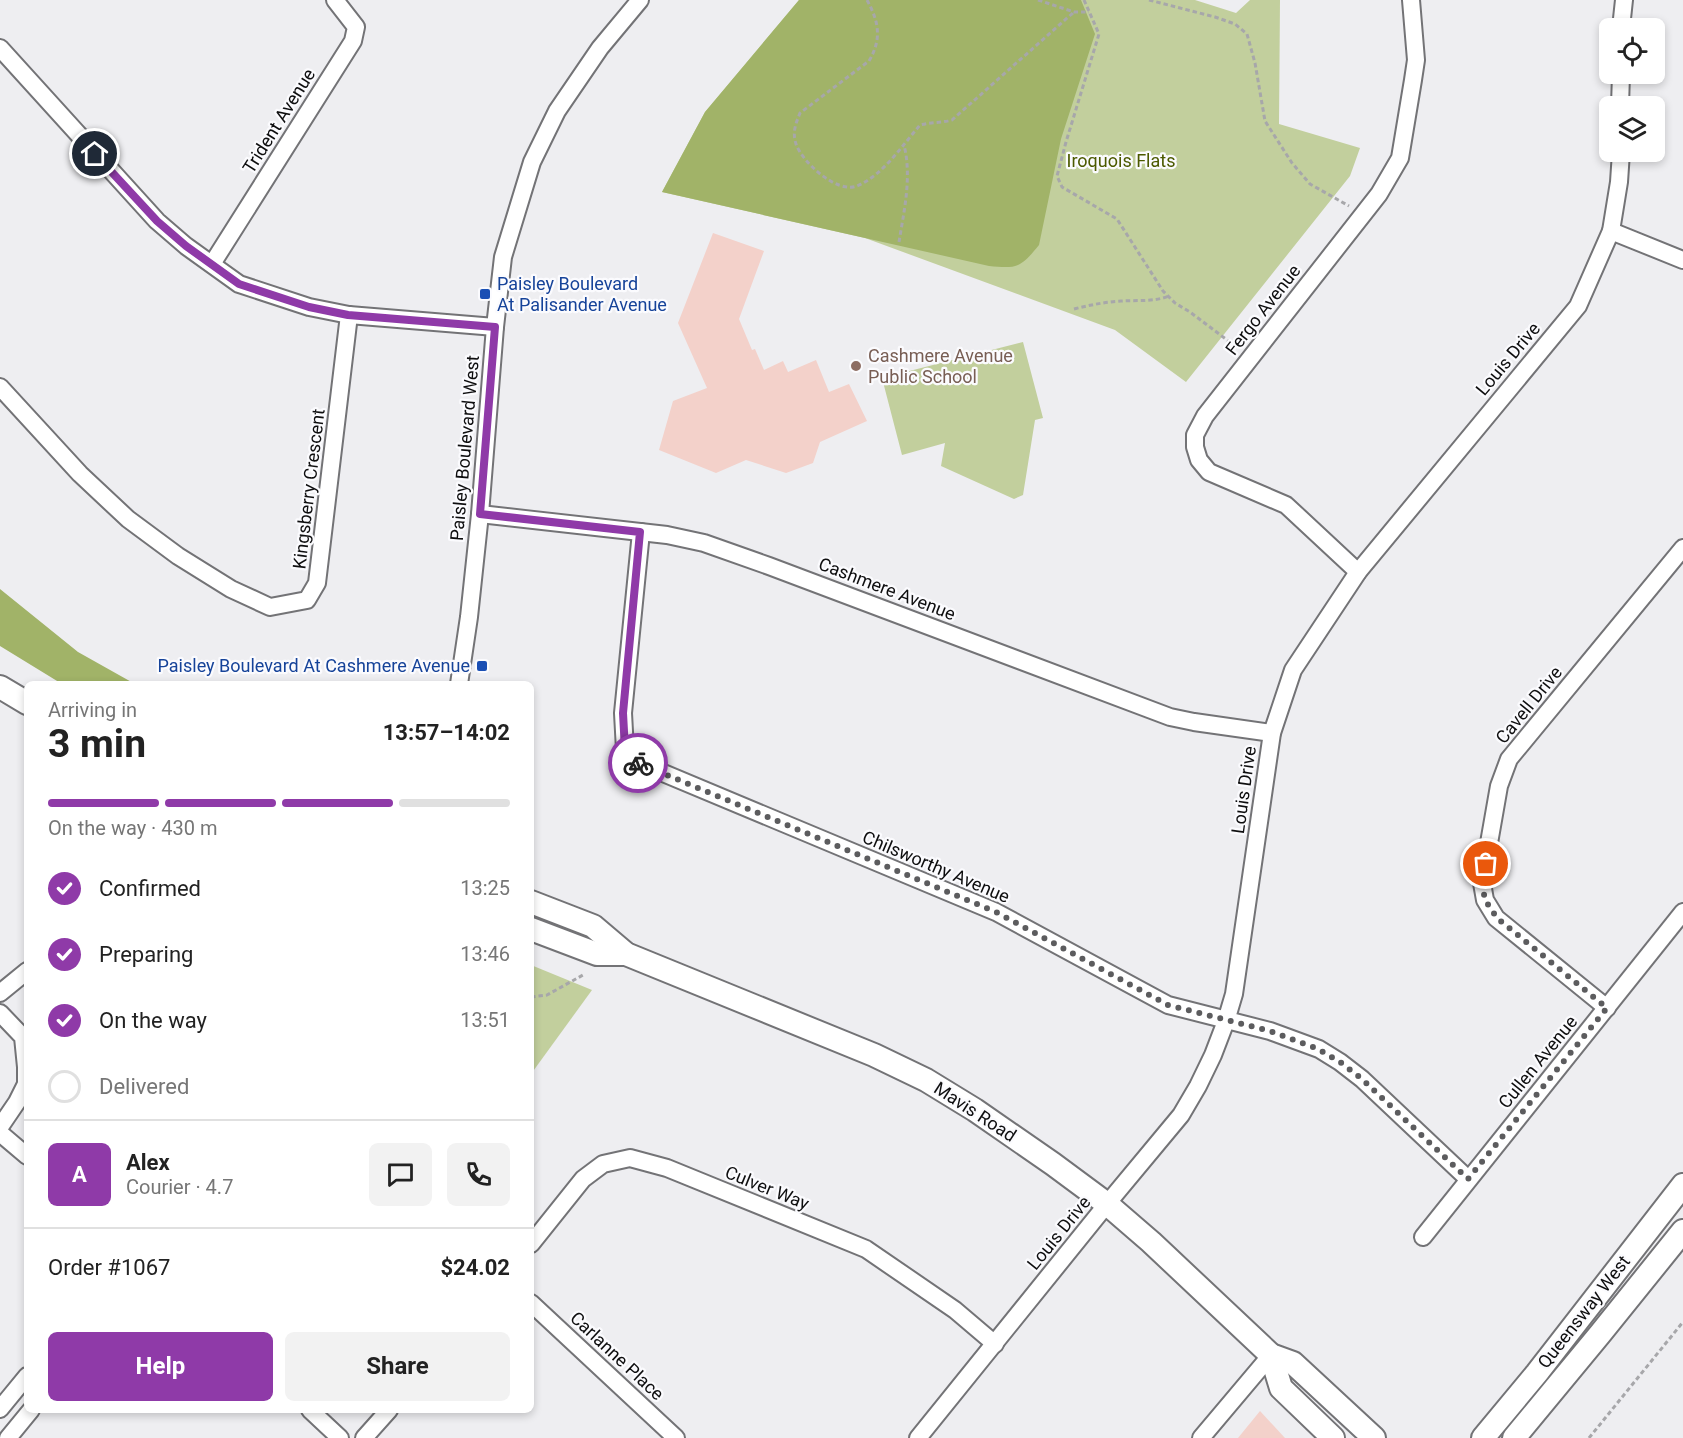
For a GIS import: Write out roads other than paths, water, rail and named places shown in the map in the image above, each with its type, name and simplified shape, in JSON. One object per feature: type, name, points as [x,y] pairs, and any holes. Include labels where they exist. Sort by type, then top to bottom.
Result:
[{"type":"main road","points":[[0,687],[24,701]]},
{"type":"main road","name":"Mavis Road","points":[[534,903],[593,926],[626,954],[874,1055],[926,1080],[975,1110],[1107,1204],[1151,1242],[1270,1355],[1293,1363],[1372,1434]]},
{"type":"main road","name":"Mavis Road","points":[[534,930],[597,954],[626,954]]},
{"type":"main road","name":"Queensway West","points":[[1483,1438],[1537,1373],[1683,1185]]},
{"type":"main road","name":"Queensway West","points":[[1514,1438],[1683,1231]]},
{"type":"main road","name":"Mavis Road","points":[[1270,1355],[1281,1388],[1333,1438]]},
{"type":"main road","points":[[1466,1438],[1504,1396],[1537,1373]]},
{"type":"street","name":"Trident Avenue","points":[[212,264],[353,41],[356,27],[334,0]]},
{"type":"street","name":"Paisley Boulevard West","points":[[459,681],[480,514],[503,257],[532,162],[557,111],[600,48],[640,0]]},
{"type":"street","name":"Fergo Avenue","points":[[1358,572],[1286,505],[1209,472],[1199,460],[1195,447],[1195,435],[1205,416],[1250,357],[1379,194],[1400,158],[1416,60],[1411,0]]},
{"type":"street","points":[[1622,18],[1624,0]]},
{"type":"street","points":[[0,48],[157,221],[186,246],[239,284],[309,307],[348,315],[495,327]]},
{"type":"street","name":"Louis Drive","points":[[918,1438],[1181,1115],[1198,1086],[1213,1055],[1234,994],[1272,733],[1293,670],[1358,572],[1578,306],[1611,231],[1620,162]]},
{"type":"street","points":[[1611,231],[1683,260]]},
{"type":"street","name":"Kingsberry Crescent","points":[[0,387],[80,474],[128,519],[178,556],[231,589],[270,607],[288,605],[307,600],[317,583],[348,315]]},
{"type":"street","name":"Cashmere Avenue","points":[[480,514],[667,535],[704,543],[1170,717],[1272,733]]},
{"type":"street","name":"Chilsworthy Avenue","points":[[640,532],[623,713],[625,750],[637,762],[996,912],[1168,1005],[1270,1031],[1318,1049],[1362,1079],[1468,1179]]},
{"type":"street","name":"Cavell Drive","points":[[1607,1008],[1497,918],[1485,900],[1482,883],[1499,786],[1509,759],[1683,548]]},
{"type":"street","name":"Cullen Avenue","points":[[1423,1237],[1683,912]]},
{"type":"street","points":[[0,993],[24,973]]},
{"type":"street","points":[[0,1013],[23,1037],[24,1044]]},
{"type":"street","points":[[0,1127],[24,1088]]},
{"type":"street","points":[[0,1133],[24,1153]]},
{"type":"street","name":"Culver Way","points":[[534,1240],[583,1179],[603,1164],[630,1158],[667,1168],[866,1250],[955,1310],[994,1344]]},
{"type":"street","name":"Carlanne Place","points":[[534,1306],[676,1438]]},
{"type":"street","points":[[1201,1438],[1270,1355]]},
{"type":"street","points":[[0,1409],[24,1380]]},
{"type":"street","points":[[8,1438],[29,1413]]},
{"type":"street","points":[[313,1413],[340,1438]]},
{"type":"street","points":[[364,1438],[386,1413]]},
{"type":"place","name":"Paisley Boulevard At Palisander Avenue","points":[[485,294]]},
{"type":"place","name":"Cashmere Avenue Public School","points":[[856,366]]},
{"type":"place","name":"Paisley Boulevard At Cashmere Avenue","points":[[482,666]]},
{"type":"park label","name":"Iroquois Flats","points":[[1121,161]]}]
